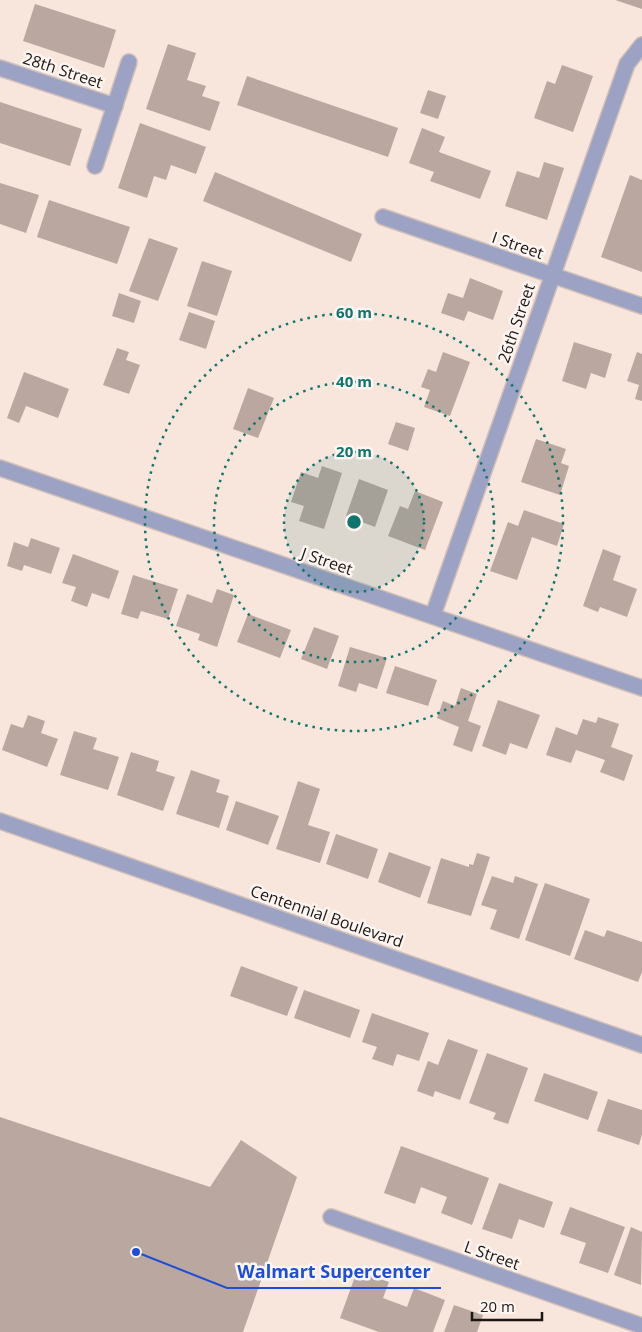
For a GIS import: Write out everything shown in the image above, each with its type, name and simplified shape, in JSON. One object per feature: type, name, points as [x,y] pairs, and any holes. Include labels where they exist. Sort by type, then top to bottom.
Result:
[{"type":"street","name":"26th Street","points":[[432,615],[627,64],[641,46]]},
{"type":"street","name":"28th Street","points":[[95,166],[129,62]]},
{"type":"street","name":"28th Street","points":[[0,68],[115,106]]},
{"type":"street","name":"I Street","points":[[383,217],[642,306]]},
{"type":"street","name":"J Street","points":[[0,468],[642,688]]},
{"type":"street","name":"Centennial Boulevard","points":[[0,821],[642,1045]]},
{"type":"street","name":"L Street","points":[[331,1217],[642,1326]]},
{"type":"building","points":[[615,0],[642,0],[642,9]]},
{"type":"building","points":[[35,4],[116,30],[104,68],[23,41]]},
{"type":"building","points":[[168,44],[196,53],[187,80],[206,86],[202,96],[220,102],[210,131],[146,109]]},
{"type":"building","points":[[562,65],[593,76],[573,132],[534,118],[547,81],[555,84]]},
{"type":"building","points":[[247,76],[398,128],[388,157],[237,105]]},
{"type":"building","points":[[428,90],[446,96],[438,119],[420,113]]},
{"type":"building","points":[[0,102],[82,129],[70,166],[0,143]]},
{"type":"building","points":[[140,123],[206,147],[196,174],[171,165],[166,180],[154,176],[147,198],[118,188]]},
{"type":"building","points":[[422,128],[445,137],[439,152],[491,171],[480,199],[430,181],[434,172],[409,163]]},
{"type":"building","points":[[544,162],[564,168],[547,220],[505,206],[517,171],[539,178]]},
{"type":"building","points":[[215,172],[362,234],[351,262],[203,201]]},
{"type":"building","points":[[630,175],[642,180],[642,272],[601,257]]},
{"type":"building","points":[[0,183],[39,195],[26,233],[0,224]]},
{"type":"building","points":[[49,200],[130,227],[117,264],[37,237]]},
{"type":"building","points":[[149,238],[178,248],[158,301],[129,291]]},
{"type":"building","points":[[202,261],[232,271],[217,316],[187,306]]},
{"type":"building","points":[[470,278],[503,291],[493,320],[468,311],[464,321],[441,313],[448,293],[463,298]]},
{"type":"building","points":[[119,293],[141,301],[134,323],[112,316]]},
{"type":"building","points":[[189,312],[215,321],[206,349],[179,340]]},
{"type":"building","points":[[574,342],[612,354],[605,378],[591,373],[586,389],[562,381]]},
{"type":"building","points":[[117,348],[129,352],[126,360],[140,365],[129,394],[103,385]]},
{"type":"building","points":[[443,352],[470,362],[450,416],[424,407],[430,390],[421,387],[428,369],[436,372]]},
{"type":"building","points":[[637,352],[642,354],[642,401],[635,399],[639,385],[627,381]]},
{"type":"building","points":[[24,372],[69,389],[58,418],[26,406],[19,423],[7,418]]},
{"type":"building","points":[[248,388],[274,398],[258,438],[233,429]]},
{"type":"building","points":[[396,422],[415,428],[408,451],[388,444]]},
{"type":"building","points":[[536,439],[566,449],[561,463],[569,466],[560,495],[521,482]]},
{"type":"building","points":[[322,466],[342,473],[324,529],[299,521],[304,506],[291,502],[301,472],[318,478]]},
{"type":"building","points":[[359,479],[388,490],[375,527],[346,516]]},
{"type":"building","points":[[415,491],[443,502],[425,550],[388,536],[400,506],[408,509]]},
{"type":"building","points":[[524,510],[564,524],[557,546],[532,537],[517,580],[490,571],[508,522],[518,526]]},
{"type":"building","points":[[31,538],[60,548],[51,574],[24,565],[22,571],[7,566],[14,542],[28,547]]},
{"type":"building","points":[[603,549],[621,556],[613,580],[637,589],[627,617],[600,607],[598,612],[583,606]]},
{"type":"building","points":[[73,554],[119,571],[109,599],[92,593],[87,607],[71,601],[76,587],[62,583]]},
{"type":"building","points":[[133,575],[178,589],[168,619],[141,611],[138,619],[121,614]]},
{"type":"building","points":[[217,589],[234,595],[217,647],[198,640],[200,634],[176,626],[187,594],[212,603]]},
{"type":"building","points":[[248,614],[291,630],[280,658],[237,642]]},
{"type":"building","points":[[314,627],[339,636],[327,669],[301,659]]},
{"type":"building","points":[[350,647],[387,658],[377,689],[359,683],[356,692],[338,686]]},
{"type":"building","points":[[395,666],[437,680],[428,706],[386,693]]},
{"type":"building","points":[[461,688],[477,694],[468,721],[481,726],[472,752],[453,745],[459,727],[437,718],[443,701],[455,706]]},
{"type":"building","points":[[498,700],[540,715],[527,749],[510,743],[506,755],[482,746]]},
{"type":"building","points":[[28,715],[45,721],[41,733],[58,739],[47,767],[2,750],[11,724],[23,728]]},
{"type":"building","points":[[598,717],[619,724],[611,747],[633,755],[624,781],[600,772],[605,760],[576,750],[571,763],[546,755],[556,727],[577,735],[583,719],[596,723]]},
{"type":"building","points":[[74,731],[97,738],[93,749],[119,757],[108,790],[60,775]]},
{"type":"building","points":[[131,752],[159,761],[156,771],[175,777],[163,811],[117,795]]},
{"type":"building","points":[[191,770],[220,780],[216,792],[229,796],[219,828],[176,814]]},
{"type":"building","points":[[298,781],[320,789],[308,825],[330,832],[320,863],[276,849]]},
{"type":"building","points":[[236,801],[279,816],[268,845],[226,830]]},
{"type":"building","points":[[336,834],[378,849],[368,879],[326,864]]},
{"type":"building","points":[[389,852],[431,867],[420,898],[378,882]]},
{"type":"building","points":[[477,853],[490,857],[471,916],[427,903],[441,858],[469,867],[469,864],[473,865]]},
{"type":"building","points":[[492,876],[513,883],[515,876],[538,884],[519,939],[490,929],[497,910],[481,905]]},
{"type":"building","points":[[545,883],[590,899],[570,956],[525,940]]},
{"type":"building","points":[[585,930],[604,937],[607,930],[642,942],[642,972],[638,982],[574,959]]},
{"type":"building","points":[[241,966],[298,987],[287,1016],[230,996]]},
{"type":"building","points":[[304,990],[360,1010],[350,1038],[294,1018]]},
{"type":"building","points":[[372,1013],[429,1033],[419,1061],[397,1054],[393,1066],[372,1059],[377,1047],[362,1042]]},
{"type":"building","points":[[448,1039],[478,1050],[460,1100],[435,1091],[433,1097],[417,1091],[428,1061],[438,1065]]},
{"type":"building","points":[[487,1053],[528,1068],[508,1124],[493,1119],[496,1113],[469,1103]]},
{"type":"building","points":[[544,1073],[598,1092],[588,1120],[534,1101]]},
{"type":"building","points":[[608,1099],[642,1110],[642,1134],[639,1145],[597,1131]]},
{"type":"building","points":[[0,1117],[210,1187],[241,1140],[297,1177],[243,1332],[0,1332]]},
{"type":"building","points":[[401,1146],[489,1178],[472,1225],[441,1213],[447,1197],[421,1187],[415,1204],[384,1193]]},
{"type":"building","points":[[499,1183],[553,1202],[544,1228],[519,1219],[512,1239],[482,1229]]},
{"type":"building","points":[[570,1207],[625,1227],[608,1273],[579,1263],[586,1243],[560,1234]]},
{"type":"building","points":[[631,1227],[642,1232],[641,1285],[614,1275]]},
{"type":"building","points":[[357,1271],[389,1282],[383,1298],[407,1307],[414,1288],[445,1300],[433,1332],[379,1332],[340,1318]]},
{"type":"building","points":[[454,1305],[483,1315],[477,1332],[444,1332]]},
{"type":"place","name":"Walmart Supercenter","points":[[136,1252]]}]
